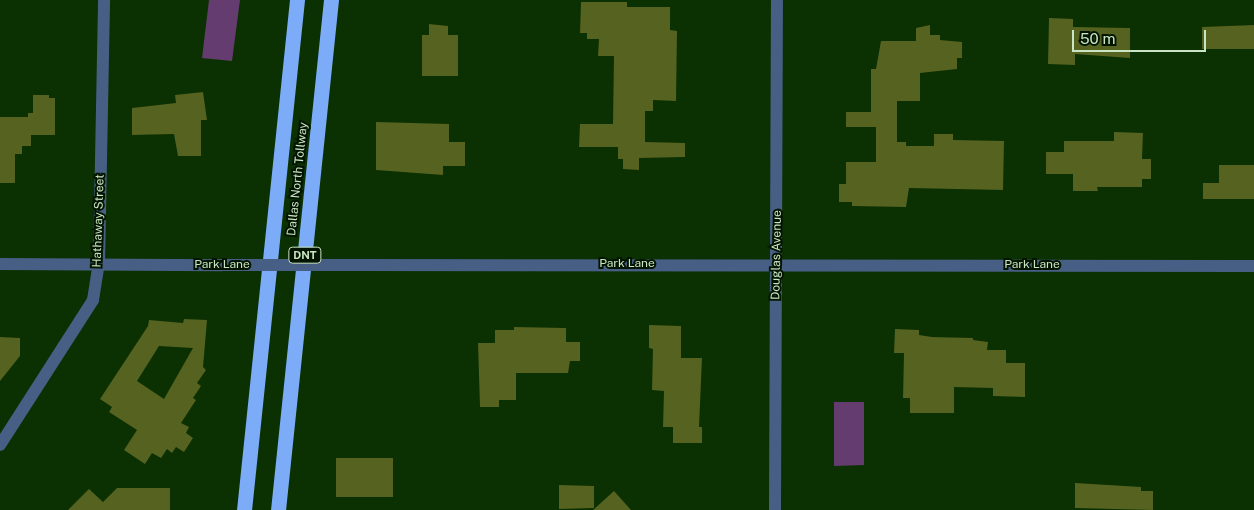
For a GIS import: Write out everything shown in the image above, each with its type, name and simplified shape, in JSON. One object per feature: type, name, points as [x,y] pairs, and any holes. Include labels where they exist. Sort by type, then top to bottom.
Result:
[{"type":"highway","name":"Dallas North Tollway","points":[[244,510],[297,0]]},
{"type":"highway","name":"Dallas North Tollway","points":[[278,510],[331,0]]},
{"type":"street","name":"Hathaway Street","points":[[0,445],[93,300],[99,264],[104,0]]},
{"type":"street","name":"Douglas Avenue","points":[[776,510],[777,0]]},
{"type":"street","name":"Park Lane","points":[[0,264],[1254,266]]},
{"type":"shaded area","points":[[209,0],[240,0],[232,61],[202,58]]},
{"type":"shaded area","points":[[834,402],[864,402],[864,465],[834,466]]},
{"type":"building","points":[[581,2],[627,2],[627,7],[670,7],[670,30],[677,31],[676,101],[653,100],[653,111],[645,111],[645,142],[685,143],[685,157],[639,158],[639,170],[623,169],[623,159],[618,159],[618,147],[579,147],[580,124],[613,124],[614,56],[598,56],[599,39],[587,39],[587,33],[580,33]]},
{"type":"building","points":[[1049,18],[1073,19],[1073,27],[1130,28],[1130,58],[1075,54],[1075,65],[1048,64]]},
{"type":"building","points":[[429,24],[448,26],[448,35],[458,35],[458,76],[422,76],[422,35],[429,35]]},
{"type":"building","points":[[930,25],[930,35],[940,35],[940,40],[962,42],[962,58],[957,58],[957,69],[920,73],[920,101],[897,101],[897,142],[906,142],[906,146],[934,146],[934,134],[953,134],[953,140],[1004,141],[1003,190],[909,188],[906,207],[852,206],[852,202],[839,202],[839,184],[846,184],[846,162],[876,162],[876,127],[846,127],[846,112],[871,112],[871,69],[876,69],[881,41],[916,41],[916,28]]},
{"type":"building","points":[[1254,25],[1254,49],[1202,49],[1202,27]]},
{"type":"building","points":[[203,92],[207,120],[201,120],[201,156],[178,156],[174,134],[132,135],[132,108],[176,103],[175,95]]},
{"type":"building","points":[[33,95],[49,95],[49,98],[55,98],[55,135],[31,135],[31,146],[22,146],[22,154],[15,154],[15,183],[0,183],[0,117],[28,117],[28,113],[33,113]]},
{"type":"building","points":[[376,122],[449,124],[449,142],[465,142],[465,166],[443,166],[443,175],[376,170]]},
{"type":"building","points":[[1114,132],[1143,133],[1142,159],[1151,159],[1151,179],[1142,179],[1142,187],[1097,187],[1098,191],[1073,191],[1073,174],[1046,174],[1046,152],[1064,152],[1064,141],[1114,141]]},
{"type":"building","points":[[1219,165],[1254,165],[1254,199],[1203,199],[1203,183],[1219,183]]},
{"type":"building","points":[[184,319],[207,320],[203,367],[206,370],[197,383],[201,386],[193,398],[196,400],[181,423],[189,427],[186,433],[193,438],[184,452],[176,447],[172,453],[167,449],[161,458],[152,453],[145,464],[124,450],[137,430],[109,412],[112,407],[100,399],[148,326],[149,320],[183,323]],"holes":[[[159,346],[193,348],[164,399],[137,381]]]},
{"type":"building","points":[[649,325],[681,326],[681,358],[702,358],[699,427],[702,427],[702,443],[673,443],[673,427],[663,427],[664,391],[652,390],[653,349],[649,348]]},
{"type":"building","points":[[514,327],[566,328],[566,342],[580,342],[580,361],[570,361],[568,373],[516,373],[516,400],[499,400],[499,407],[480,407],[478,343],[495,343],[495,330],[514,330]]},
{"type":"building","points":[[895,329],[919,330],[919,335],[932,337],[973,338],[973,340],[988,342],[987,350],[1006,350],[1006,363],[1025,363],[1025,397],[993,396],[993,388],[954,387],[954,413],[910,413],[910,398],[903,398],[904,353],[894,353]]},
{"type":"building","points":[[0,337],[20,338],[20,356],[0,381]]},
{"type":"building","points":[[336,458],[393,458],[393,497],[336,497]]},
{"type":"building","points":[[1075,483],[1141,487],[1141,491],[1153,491],[1153,510],[1075,508]]},
{"type":"building","points":[[559,485],[594,486],[594,508],[559,509]]},
{"type":"building","points":[[117,488],[170,488],[170,510],[68,510],[89,489],[103,502]]},
{"type":"building","points":[[614,491],[631,510],[593,510]]}]
